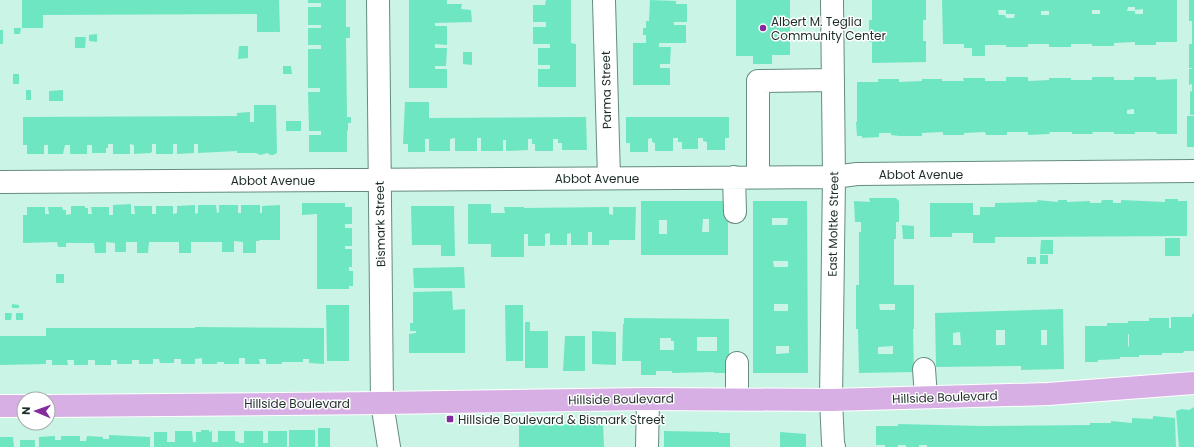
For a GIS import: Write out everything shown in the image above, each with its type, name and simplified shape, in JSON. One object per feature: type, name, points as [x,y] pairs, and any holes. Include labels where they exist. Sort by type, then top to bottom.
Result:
[{"type":"main road","name":"Hillside Boulevard","points":[[56,406],[648,399],[831,400],[1048,394],[1194,383]]},
{"type":"main road","points":[[0,406],[16,406]]},
{"type":"street","name":"Bismark Street","points":[[378,0],[382,403],[389,447]]},
{"type":"street","name":"East Moltke Street","points":[[832,0],[834,177],[831,400],[834,447]]},
{"type":"street","name":"Parma Street","points":[[604,1],[609,178]]},
{"type":"street","points":[[758,177],[758,82],[833,80]]},
{"type":"street","name":"Abbot Avenue","points":[[0,182],[734,178],[834,177],[857,174],[1194,171]]},
{"type":"street","points":[[734,178],[735,212]]},
{"type":"street","points":[[737,363],[737,399]]},
{"type":"street","points":[[924,369],[926,397]]},
{"type":"street","points":[[647,447],[648,399]]},
{"type":"building","points":[[22,0],[279,0],[280,32],[257,32],[257,14],[43,15],[43,28],[22,28]]},
{"type":"building","points":[[308,0],[346,0],[346,27],[350,27],[350,38],[346,38],[347,117],[351,117],[351,123],[348,123],[348,131],[347,130],[347,152],[309,152],[309,135],[321,135],[321,131],[309,131],[308,92],[320,92],[320,88],[308,88],[308,49],[321,49],[321,45],[308,45],[308,28],[321,28],[321,25],[308,25],[308,7],[321,7],[321,3],[308,3]]},
{"type":"building","points":[[409,0],[447,0],[447,4],[462,4],[461,9],[471,10],[472,22],[435,23],[435,26],[447,26],[447,45],[435,44],[435,48],[447,48],[446,66],[435,66],[435,69],[447,69],[447,88],[409,88]]},
{"type":"building","points":[[546,0],[571,0],[571,43],[576,44],[576,87],[538,87],[538,69],[550,69],[550,65],[538,65],[538,48],[550,48],[550,44],[533,44],[533,27],[546,27],[546,22],[533,22],[533,5],[545,5]]},
{"type":"building","points":[[650,0],[676,1],[676,4],[687,4],[687,22],[674,22],[674,25],[686,25],[686,43],[659,43],[659,47],[671,47],[670,64],[660,64],[660,68],[670,68],[670,85],[633,85],[633,43],[646,43],[646,35],[643,35],[643,28],[646,28],[646,21],[649,21]]},
{"type":"building","name":"Albert M. Teglia Community Center","points":[[736,0],[790,0],[790,55],[772,55],[772,64],[753,64],[753,56],[736,56]]},
{"type":"building","points":[[872,0],[926,0],[926,20],[923,20],[923,41],[926,41],[926,62],[872,63],[872,42],[869,42],[869,20],[872,20]]},
{"type":"building","points":[[942,0],[1177,0],[1177,42],[1156,42],[1156,45],[1135,45],[1135,42],[1114,43],[1114,46],[1071,44],[1071,47],[1049,47],[1049,44],[1028,44],[1028,47],[985,45],[985,56],[972,56],[972,48],[964,48],[964,44],[943,44]],"holes":[[[1128,7],[1135,7],[1135,10],[1143,9],[1143,14],[1135,14],[1135,11],[1127,11]],[[998,10],[1006,10],[1006,14],[1015,14],[1014,18],[1006,18],[1005,15],[999,15]],[[1092,10],[1100,10],[1100,14],[1092,14]],[[1041,11],[1049,11],[1049,15],[1041,15]]]},
{"type":"building","points":[[1189,0],[1194,0],[1194,115],[1190,115],[1190,92],[1192,91],[1192,84],[1189,85],[1189,69],[1192,68],[1189,68],[1189,44],[1192,44],[1192,21],[1189,21]]},
{"type":"building","points":[[14,28],[21,28],[20,34],[14,34]]},
{"type":"building","points":[[0,30],[3,30],[3,44],[0,44]]},
{"type":"building","points":[[97,34],[97,42],[89,41],[89,35]]},
{"type":"building","points":[[75,37],[86,37],[85,48],[75,48]]},
{"type":"building","points":[[239,46],[248,46],[248,58],[238,59]]},
{"type":"building","points":[[463,52],[472,52],[472,65],[463,64]]},
{"type":"building","points":[[283,66],[291,66],[292,74],[283,74]]},
{"type":"building","points":[[13,74],[19,74],[19,84],[13,84]]},
{"type":"building","points":[[1006,77],[1028,77],[1028,81],[1049,80],[1049,78],[1092,80],[1092,77],[1114,77],[1114,80],[1134,80],[1134,77],[1156,77],[1156,80],[1177,79],[1177,134],[1157,134],[1156,132],[1114,134],[1114,132],[1092,132],[1093,134],[1072,134],[1072,132],[1049,132],[1050,134],[1028,135],[1028,132],[1007,132],[1007,135],[986,135],[985,132],[964,133],[964,135],[943,135],[943,132],[922,133],[922,136],[900,136],[891,135],[891,133],[879,133],[879,137],[862,138],[862,136],[857,136],[857,82],[878,82],[878,79],[899,79],[899,82],[922,81],[922,79],[964,81],[963,78],[985,78],[985,81],[1006,81]],"holes":[[[1134,109],[1134,114],[1127,114],[1127,110]]]},
{"type":"building","points":[[26,90],[31,90],[31,100],[26,100]]},
{"type":"building","points":[[63,90],[63,101],[49,101],[49,91]]},
{"type":"building","points":[[405,102],[429,102],[429,118],[586,117],[587,150],[562,150],[562,143],[558,143],[558,139],[553,139],[553,151],[535,151],[535,144],[532,144],[532,139],[528,139],[528,150],[506,151],[506,140],[503,140],[503,151],[481,151],[481,138],[477,138],[477,151],[455,151],[455,138],[450,139],[450,151],[429,151],[429,139],[425,139],[425,152],[408,152],[408,144],[403,144]]},
{"type":"building","points":[[254,105],[276,105],[277,153],[273,155],[268,153],[260,155],[256,153],[237,153],[237,151],[198,153],[198,144],[194,144],[194,153],[177,154],[177,144],[173,144],[173,154],[156,154],[156,144],[152,144],[151,153],[134,154],[134,145],[130,144],[130,154],[113,154],[113,144],[108,144],[106,153],[92,153],[92,145],[87,145],[87,154],[70,154],[70,145],[65,145],[63,154],[48,154],[48,145],[44,145],[44,154],[27,154],[27,145],[23,145],[23,117],[237,116],[237,113],[250,112],[250,122],[254,122]]},
{"type":"building","points":[[1187,116],[1194,116],[1194,147],[1187,147]]},
{"type":"building","points":[[626,117],[729,117],[729,138],[725,138],[725,150],[707,150],[707,142],[703,141],[703,138],[698,138],[698,149],[682,149],[682,142],[678,142],[678,138],[673,138],[673,151],[655,151],[655,143],[652,142],[652,138],[648,139],[648,152],[630,152],[630,143],[626,143]]},
{"type":"building","points":[[286,121],[301,121],[301,131],[286,131]]},
{"type":"building","points":[[869,198],[896,198],[899,201],[899,222],[896,222],[896,239],[894,239],[894,285],[914,285],[914,372],[859,373],[858,329],[856,329],[856,285],[859,285],[859,232],[861,232],[861,222],[855,222],[854,201],[870,202]],"holes":[[[879,304],[895,304],[895,310],[880,310]],[[893,346],[893,354],[878,354],[878,347]]]},
{"type":"building","points":[[1165,199],[1187,201],[1187,236],[995,237],[995,243],[973,243],[973,233],[952,233],[952,237],[930,237],[930,203],[973,203],[973,215],[980,215],[980,207],[995,207],[995,203],[1038,202],[1037,200],[1058,202],[1058,200],[1067,200],[1067,202],[1090,201],[1090,203],[1101,203],[1102,200],[1113,200],[1113,203],[1121,203],[1121,200],[1165,202]]},
{"type":"building","points":[[641,201],[728,201],[728,255],[641,255]],"holes":[[[703,219],[709,219],[709,232],[702,232]],[[659,220],[667,220],[667,234],[659,234]]]},
{"type":"building","points":[[753,201],[807,201],[808,373],[753,373]],"holes":[[[772,218],[788,218],[787,225],[772,225]],[[773,261],[788,261],[788,267],[774,267]],[[774,304],[788,304],[788,311],[774,311]],[[776,346],[789,346],[789,353],[776,354]]]},
{"type":"building","points":[[302,203],[345,203],[345,207],[352,207],[352,224],[345,224],[345,228],[352,228],[352,246],[345,246],[345,249],[352,249],[352,267],[349,267],[349,271],[353,271],[353,286],[349,286],[349,289],[317,289],[317,214],[302,215]]},
{"type":"building","points":[[131,204],[131,214],[135,214],[134,206],[152,206],[152,214],[156,214],[156,206],[173,206],[173,214],[177,213],[177,206],[195,205],[195,214],[198,213],[198,205],[216,205],[217,213],[219,212],[219,205],[238,205],[238,213],[241,213],[241,205],[260,205],[260,213],[262,213],[262,206],[280,205],[280,240],[256,241],[256,253],[243,253],[243,242],[234,241],[234,252],[222,252],[222,242],[191,242],[191,253],[179,253],[179,242],[149,242],[148,253],[137,253],[137,242],[126,242],[126,252],[115,252],[115,243],[106,242],[106,253],[95,253],[94,243],[66,243],[66,247],[58,247],[57,242],[23,243],[23,215],[27,215],[27,207],[45,207],[45,214],[49,214],[48,207],[62,207],[63,210],[66,210],[66,215],[71,214],[71,206],[85,206],[85,208],[88,208],[88,214],[92,214],[91,207],[109,207],[109,215],[113,215],[113,205]]},
{"type":"building","points":[[468,204],[491,204],[491,213],[505,213],[504,207],[609,207],[609,214],[613,215],[613,207],[636,207],[635,240],[609,240],[609,245],[592,245],[592,232],[588,232],[588,245],[571,245],[571,233],[567,234],[567,245],[550,245],[550,233],[545,234],[545,246],[528,246],[528,234],[524,234],[524,257],[491,257],[491,244],[468,244]]},
{"type":"building","points":[[411,206],[454,206],[455,256],[441,256],[441,245],[412,245]]},
{"type":"building","points":[[902,225],[914,226],[914,239],[903,239]]},
{"type":"building","points":[[1165,238],[1180,238],[1180,256],[1165,256]]},
{"type":"building","points":[[1041,240],[1053,240],[1053,254],[1040,254]]},
{"type":"building","points":[[1040,255],[1048,255],[1048,264],[1040,264]]},
{"type":"building","points":[[1027,257],[1036,257],[1036,264],[1027,264]]},
{"type":"building","points":[[464,267],[465,288],[414,288],[413,268]]},
{"type":"building","points":[[56,274],[64,274],[64,283],[56,283]]},
{"type":"building","points":[[452,291],[453,310],[465,309],[465,353],[409,353],[409,334],[416,333],[416,331],[410,331],[410,323],[413,323],[413,292]]},
{"type":"building","points":[[12,304],[19,305],[19,308],[12,308]]},
{"type":"building","points":[[326,305],[349,305],[349,361],[327,361]]},
{"type":"building","points":[[505,305],[523,305],[523,361],[506,361]]},
{"type":"building","points":[[1063,309],[1064,369],[1021,370],[1021,366],[936,367],[935,313]],"holes":[[[996,330],[1005,330],[1005,345],[996,345]],[[1041,330],[1047,330],[1047,345],[1041,345]],[[960,332],[961,345],[953,345],[953,333]]]},
{"type":"building","points":[[5,313],[12,313],[11,320],[5,320]]},
{"type":"building","points":[[16,313],[23,313],[23,320],[16,320]]},
{"type":"building","points":[[1192,314],[1194,314],[1194,351],[1184,351],[1183,353],[1162,353],[1162,355],[1139,355],[1139,357],[1120,357],[1120,359],[1085,362],[1085,326],[1107,326],[1107,323],[1128,323],[1128,321],[1149,321],[1149,318],[1169,318],[1169,328],[1171,328],[1171,317],[1192,317]],"holes":[[[1129,334],[1129,347],[1128,346]]]},
{"type":"building","points":[[624,318],[729,319],[729,373],[672,373],[672,371],[656,371],[656,375],[641,375],[641,361],[622,361]],"holes":[[[697,337],[717,337],[717,351],[697,351]],[[660,338],[671,338],[671,341],[674,341],[674,350],[660,350]]]},
{"type":"building","points":[[525,322],[530,322],[530,331],[548,331],[548,368],[525,368]]},
{"type":"building","points":[[46,328],[324,328],[324,364],[309,363],[309,359],[303,359],[303,362],[266,364],[266,359],[259,359],[260,364],[245,364],[245,358],[239,358],[239,364],[224,364],[224,362],[217,362],[217,364],[202,364],[202,358],[195,359],[195,364],[181,364],[181,359],[174,359],[174,363],[160,363],[159,359],[153,359],[153,364],[139,364],[139,360],[132,360],[132,364],[117,364],[117,360],[111,360],[111,365],[95,365],[95,360],[88,360],[88,365],[74,365],[74,360],[67,360],[68,365],[52,365],[52,360],[46,360],[46,364],[0,365],[0,336],[46,336]]},
{"type":"building","points":[[592,331],[616,332],[616,365],[592,364]]},
{"type":"building","points":[[565,336],[585,336],[585,371],[563,371]]},
{"type":"building","points":[[1194,407],[1194,447],[1179,447],[1176,411],[1182,409],[1189,410]]},
{"type":"building","points":[[1153,416],[1175,418],[1176,447],[927,447],[927,445],[919,445],[919,447],[906,447],[906,445],[898,445],[898,447],[885,447],[885,445],[876,445],[876,426],[898,426],[898,424],[983,426],[1090,425],[1090,423],[1111,423],[1111,421],[1132,423],[1132,418],[1153,419]]},
{"type":"building","points":[[603,424],[604,447],[519,447],[519,425]]},
{"type":"building","points":[[318,428],[330,428],[330,447],[318,447]]},
{"type":"building","points":[[201,430],[209,430],[209,432],[212,431],[212,442],[218,442],[218,431],[235,431],[235,441],[239,443],[244,443],[244,431],[263,431],[263,443],[268,443],[268,431],[287,431],[287,447],[154,447],[154,432],[167,432],[167,442],[175,442],[175,431],[192,431],[193,442],[196,442],[196,432],[201,432]]},
{"type":"building","points":[[289,430],[315,430],[315,447],[289,447]]},
{"type":"building","points":[[664,431],[730,433],[730,447],[664,447]]},
{"type":"building","points":[[780,432],[806,434],[806,447],[780,447]]},
{"type":"building","points":[[109,435],[150,437],[150,447],[39,447],[39,437],[55,436],[55,440],[61,440],[61,436],[80,436],[80,441],[86,441],[87,436],[109,439]]},
{"type":"building","points":[[0,437],[13,437],[14,447],[0,447]]},
{"type":"building","points":[[20,440],[35,440],[35,447],[20,447]]},
{"type":"place","name":"Albert M. Teglia Community Center","points":[[763,28]]},
{"type":"place","name":"Hillside Boulevard & Bismark Street","points":[[450,419]]}]
